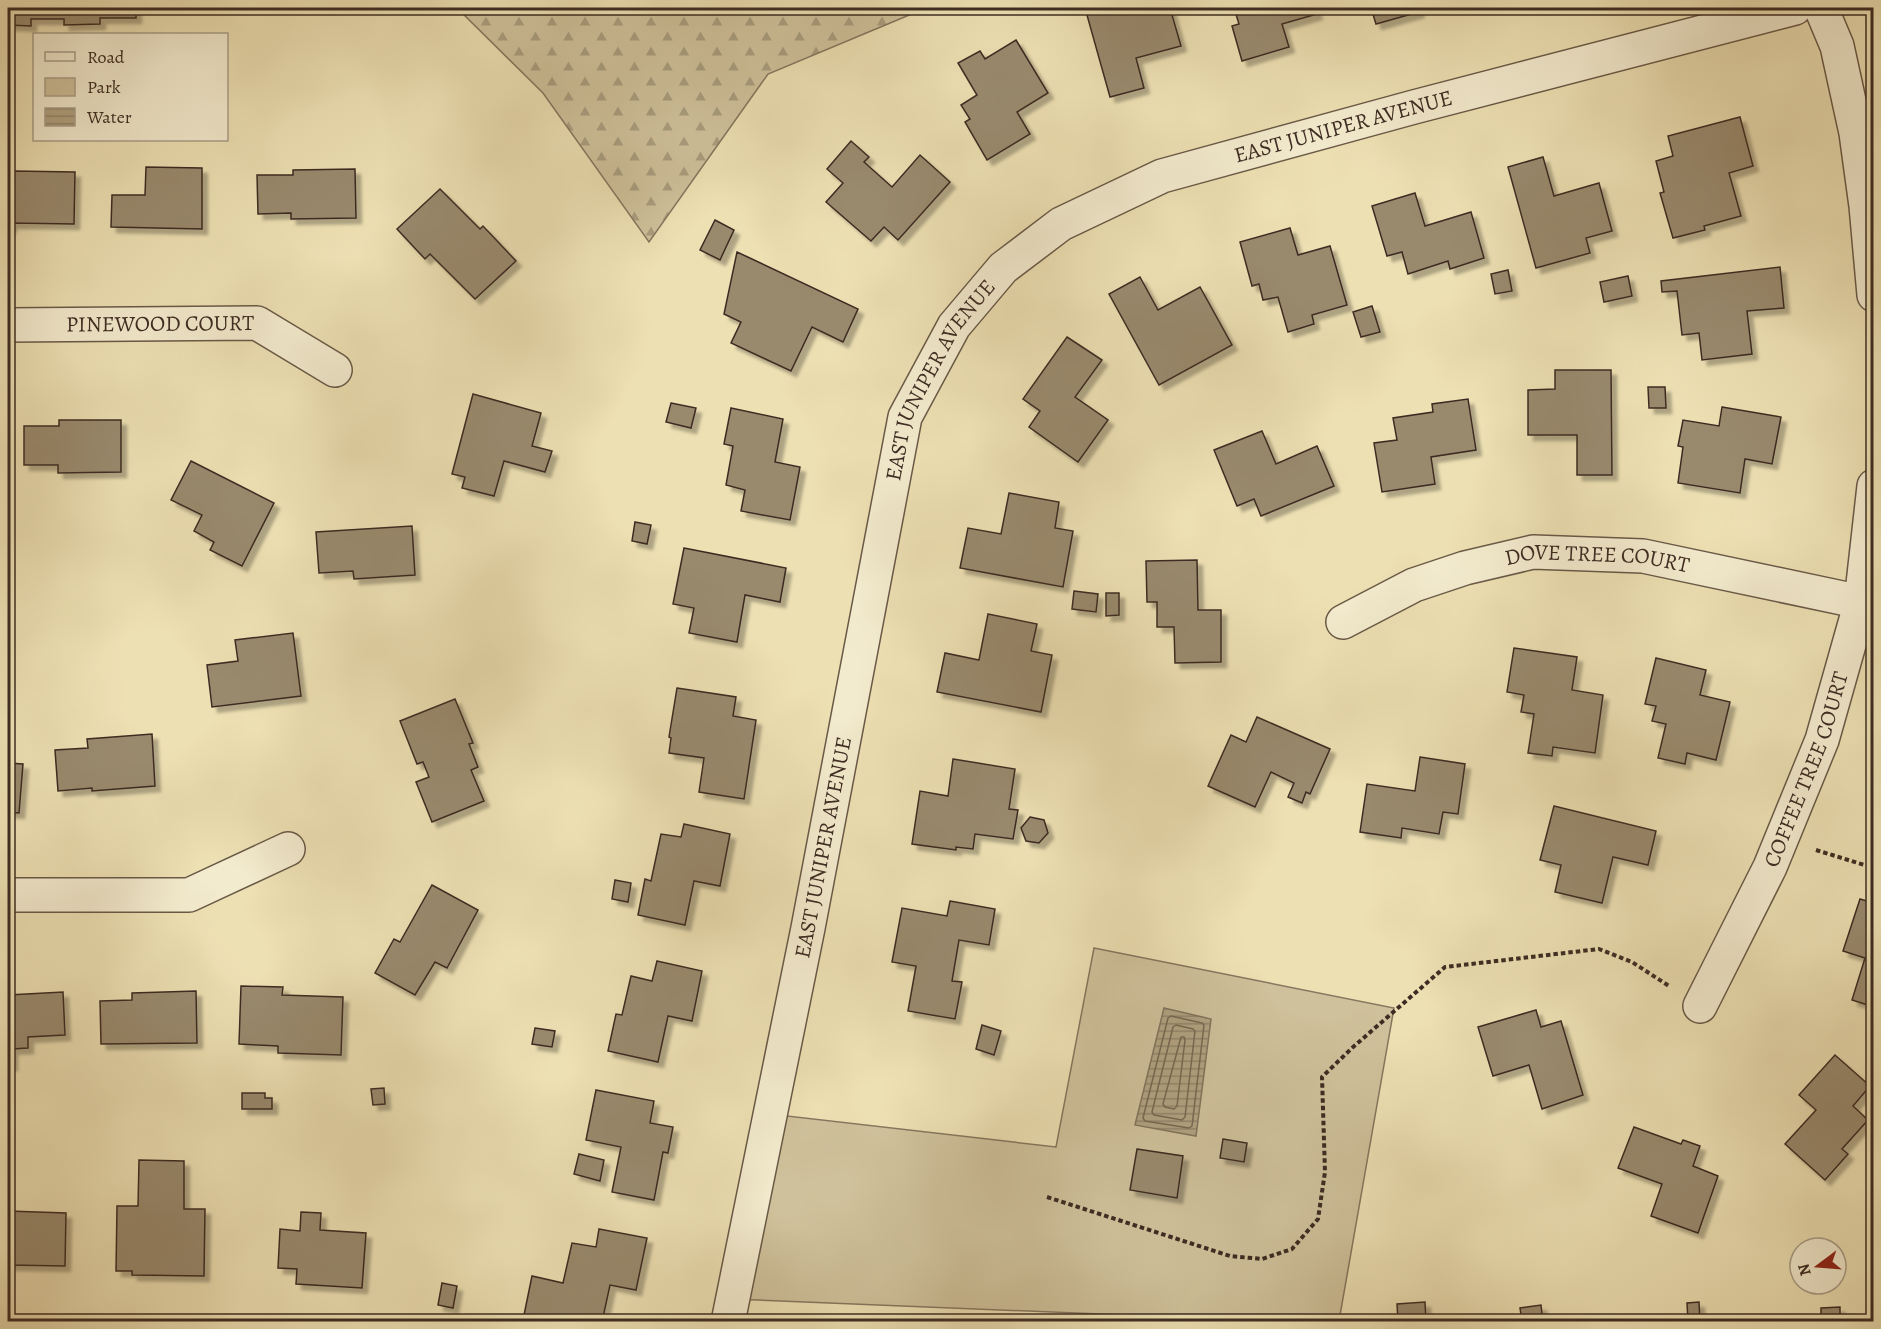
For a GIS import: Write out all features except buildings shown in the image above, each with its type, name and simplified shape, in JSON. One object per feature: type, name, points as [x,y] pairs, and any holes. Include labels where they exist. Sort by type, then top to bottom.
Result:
[{"type":"street","name":"EAST JUNIPER AVENUE","points":[[728,1322],[808,928],[905,417],[954,326],[1003,268],[1061,224],[1162,176],[1414,107],[1795,8]]},
{"type":"street","points":[[1821,8],[1837,46],[1856,133],[1866,206],[1874,295]]},
{"type":"street","name":"PINEWOOD COURT","points":[[8,325],[257,323],[334,370]]},
{"type":"street","name":"COFFEE TREE COURT","points":[[1700,1006],[1770,867],[1821,740],[1861,602],[1874,486]]},
{"type":"street","name":"DOVE TREE COURT","points":[[1342,622],[1414,585],[1464,568],[1533,552],[1643,556],[1861,602]]},
{"type":"street","points":[[8,895],[189,895],[288,849]]},
{"type":"path","points":[[1781,839],[1874,868]]},
{"type":"path","points":[[1047,1197],[1230,1256],[1262,1259],[1292,1249],[1318,1219],[1325,1172],[1322,1077],[1445,966],[1599,949],[1632,962],[1700,1006]]},
{"type":"green space","points":[[457,8],[926,8],[768,74],[649,242],[543,93]]},
{"type":"green space","points":[[1094,948],[1394,1008],[1339,1321],[1269,1321],[733,1299],[770,1114],[1056,1147]]},
{"type":"water","points":[[1164,1008],[1211,1019],[1196,1136],[1135,1125]]}]
